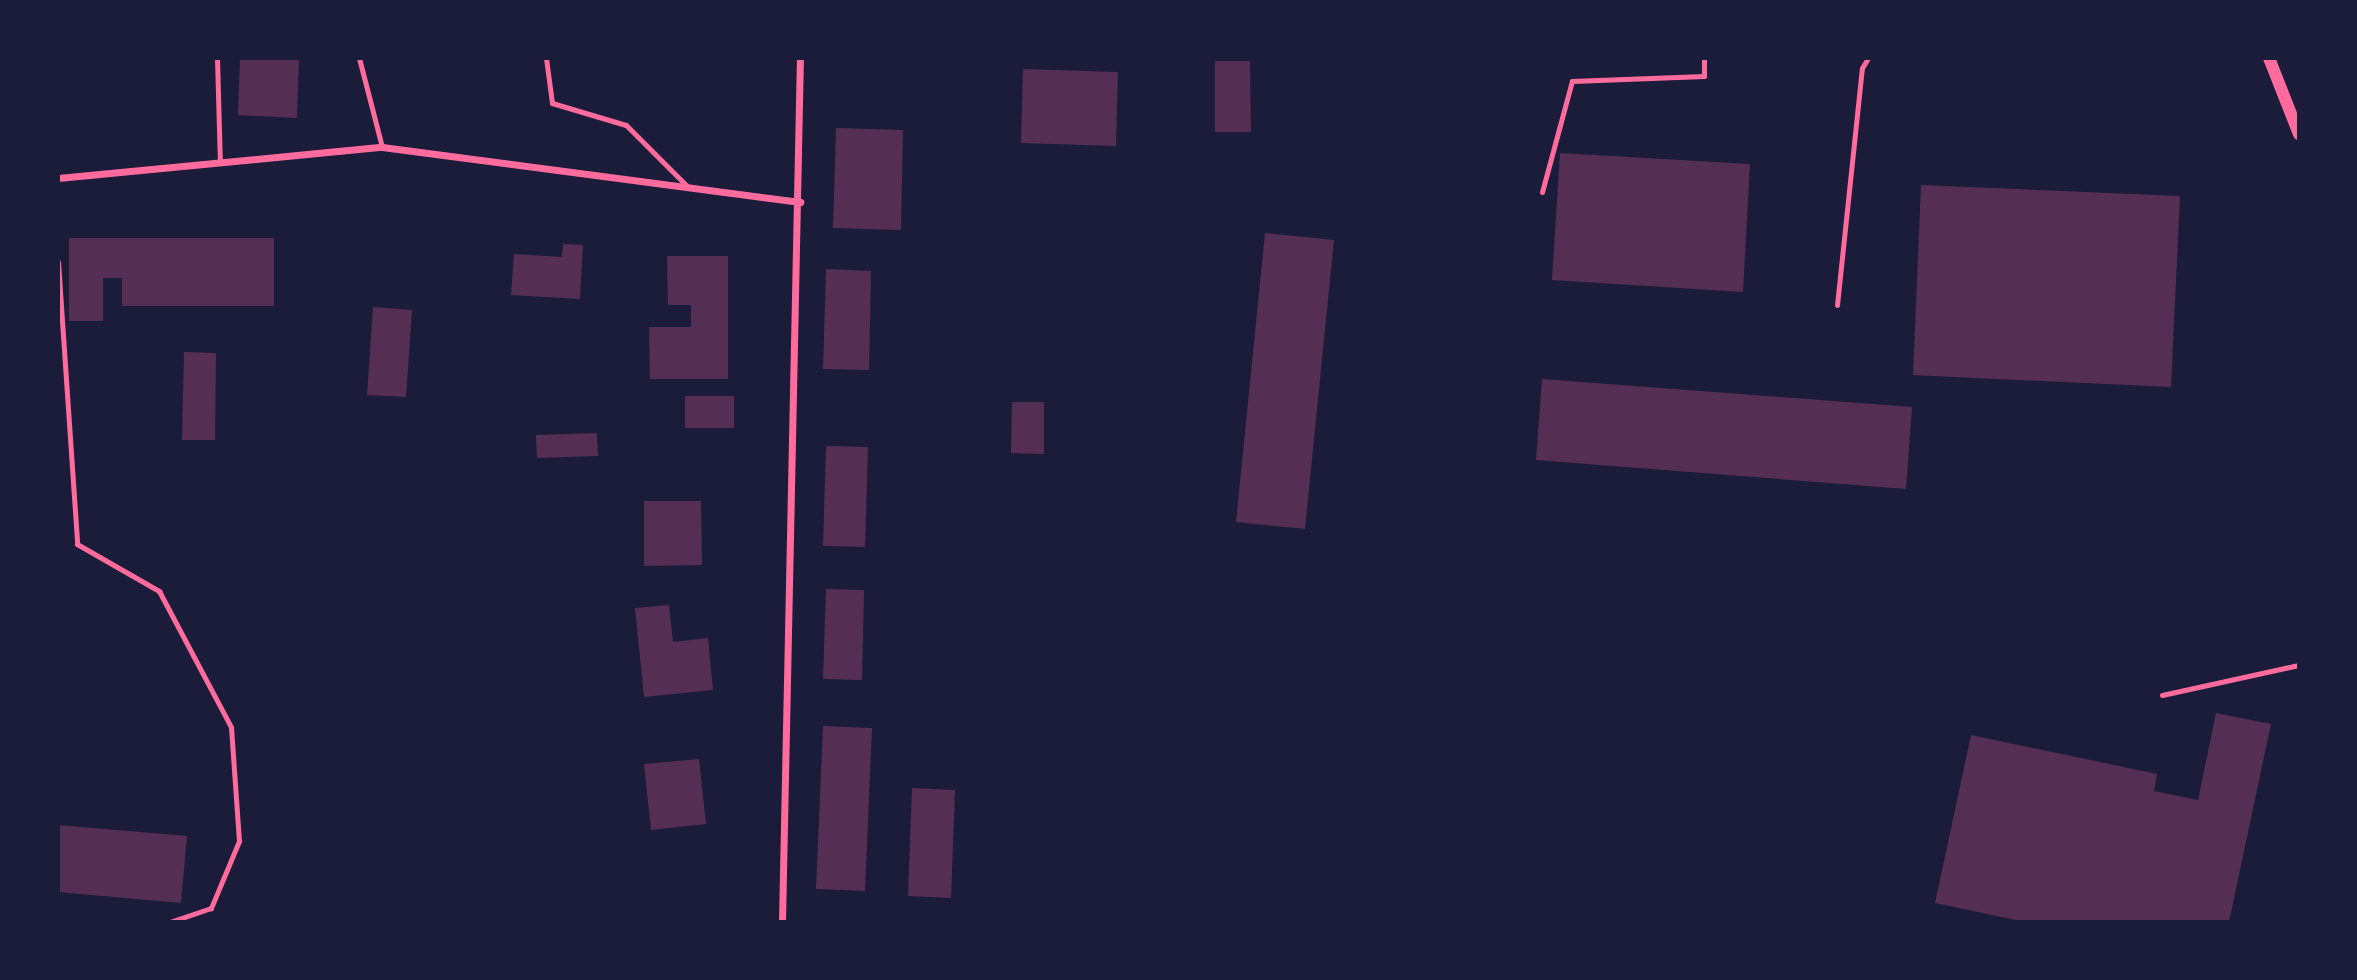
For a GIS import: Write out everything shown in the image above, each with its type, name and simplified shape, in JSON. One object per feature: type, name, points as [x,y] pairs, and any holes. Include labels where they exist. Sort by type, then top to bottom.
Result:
[{"type":"street","points":[[782,922],[800,202],[800,58]]},
{"type":"street","points":[[2269,58],[2299,134]]},
{"type":"street","points":[[58,178],[382,146],[690,190],[800,202]]},
{"type":"lane","points":[[217,58],[220,164]]},
{"type":"lane","points":[[359,58],[382,146]]},
{"type":"lane","points":[[545,58],[552,103],[626,125],[690,190]]},
{"type":"lane","points":[[1542,192],[1572,81],[1704,76],[1704,58]]},
{"type":"lane","points":[[1837,305],[1863,68],[1868,58]]},
{"type":"lane","points":[[58,262],[77,544],[159,591],[231,727],[239,841],[211,908],[170,922]]},
{"type":"lane","points":[[2162,695],[2299,665]]},
{"type":"building","points":[[240,58],[299,58],[297,118],[238,115]]},
{"type":"building","points":[[1215,61],[1250,61],[1251,132],[1215,132]]},
{"type":"building","points":[[1023,69],[1118,72],[1116,146],[1021,143]]},
{"type":"building","points":[[836,128],[903,130],[901,230],[833,228]]},
{"type":"building","points":[[1560,153],[1750,164],[1743,292],[1552,280]]},
{"type":"building","points":[[1921,185],[2180,196],[2171,387],[1913,375]]},
{"type":"building","points":[[1265,233],[1334,240],[1305,529],[1236,522]]},
{"type":"building","points":[[69,238],[274,238],[274,306],[122,306],[122,278],[103,278],[103,321],[69,321]]},
{"type":"building","points":[[563,244],[583,245],[580,299],[511,295],[514,254],[562,257]]},
{"type":"building","points":[[667,256],[728,256],[728,379],[650,379],[649,327],[691,327],[691,305],[668,305]]},
{"type":"building","points":[[826,269],[871,271],[869,370],[823,369]]},
{"type":"building","points":[[373,307],[412,310],[406,397],[367,395]]},
{"type":"building","points":[[184,352],[216,353],[215,440],[182,440]]},
{"type":"building","points":[[1542,379],[1912,407],[1906,489],[1536,460]]},
{"type":"building","points":[[685,396],[734,396],[734,428],[685,428]]},
{"type":"building","points":[[1012,402],[1044,402],[1044,454],[1011,453]]},
{"type":"building","points":[[597,433],[598,456],[537,458],[536,435]]},
{"type":"building","points":[[826,446],[868,447],[865,547],[823,546]]},
{"type":"building","points":[[644,501],[701,501],[702,565],[644,566]]},
{"type":"building","points":[[826,589],[864,590],[862,680],[823,679]]},
{"type":"building","points":[[669,605],[673,642],[708,638],[713,690],[644,697],[635,608]]},
{"type":"building","points":[[2216,713],[2271,724],[2229,922],[2025,922],[1935,903],[1971,735],[2157,774],[2154,791],[2198,800]]},
{"type":"building","points":[[823,726],[872,728],[865,891],[816,889]]},
{"type":"building","points":[[699,759],[706,824],[651,830],[644,764]]},
{"type":"building","points":[[912,788],[955,790],[951,898],[908,896]]},
{"type":"building","points":[[58,825],[187,836],[181,903],[58,892]]}]
